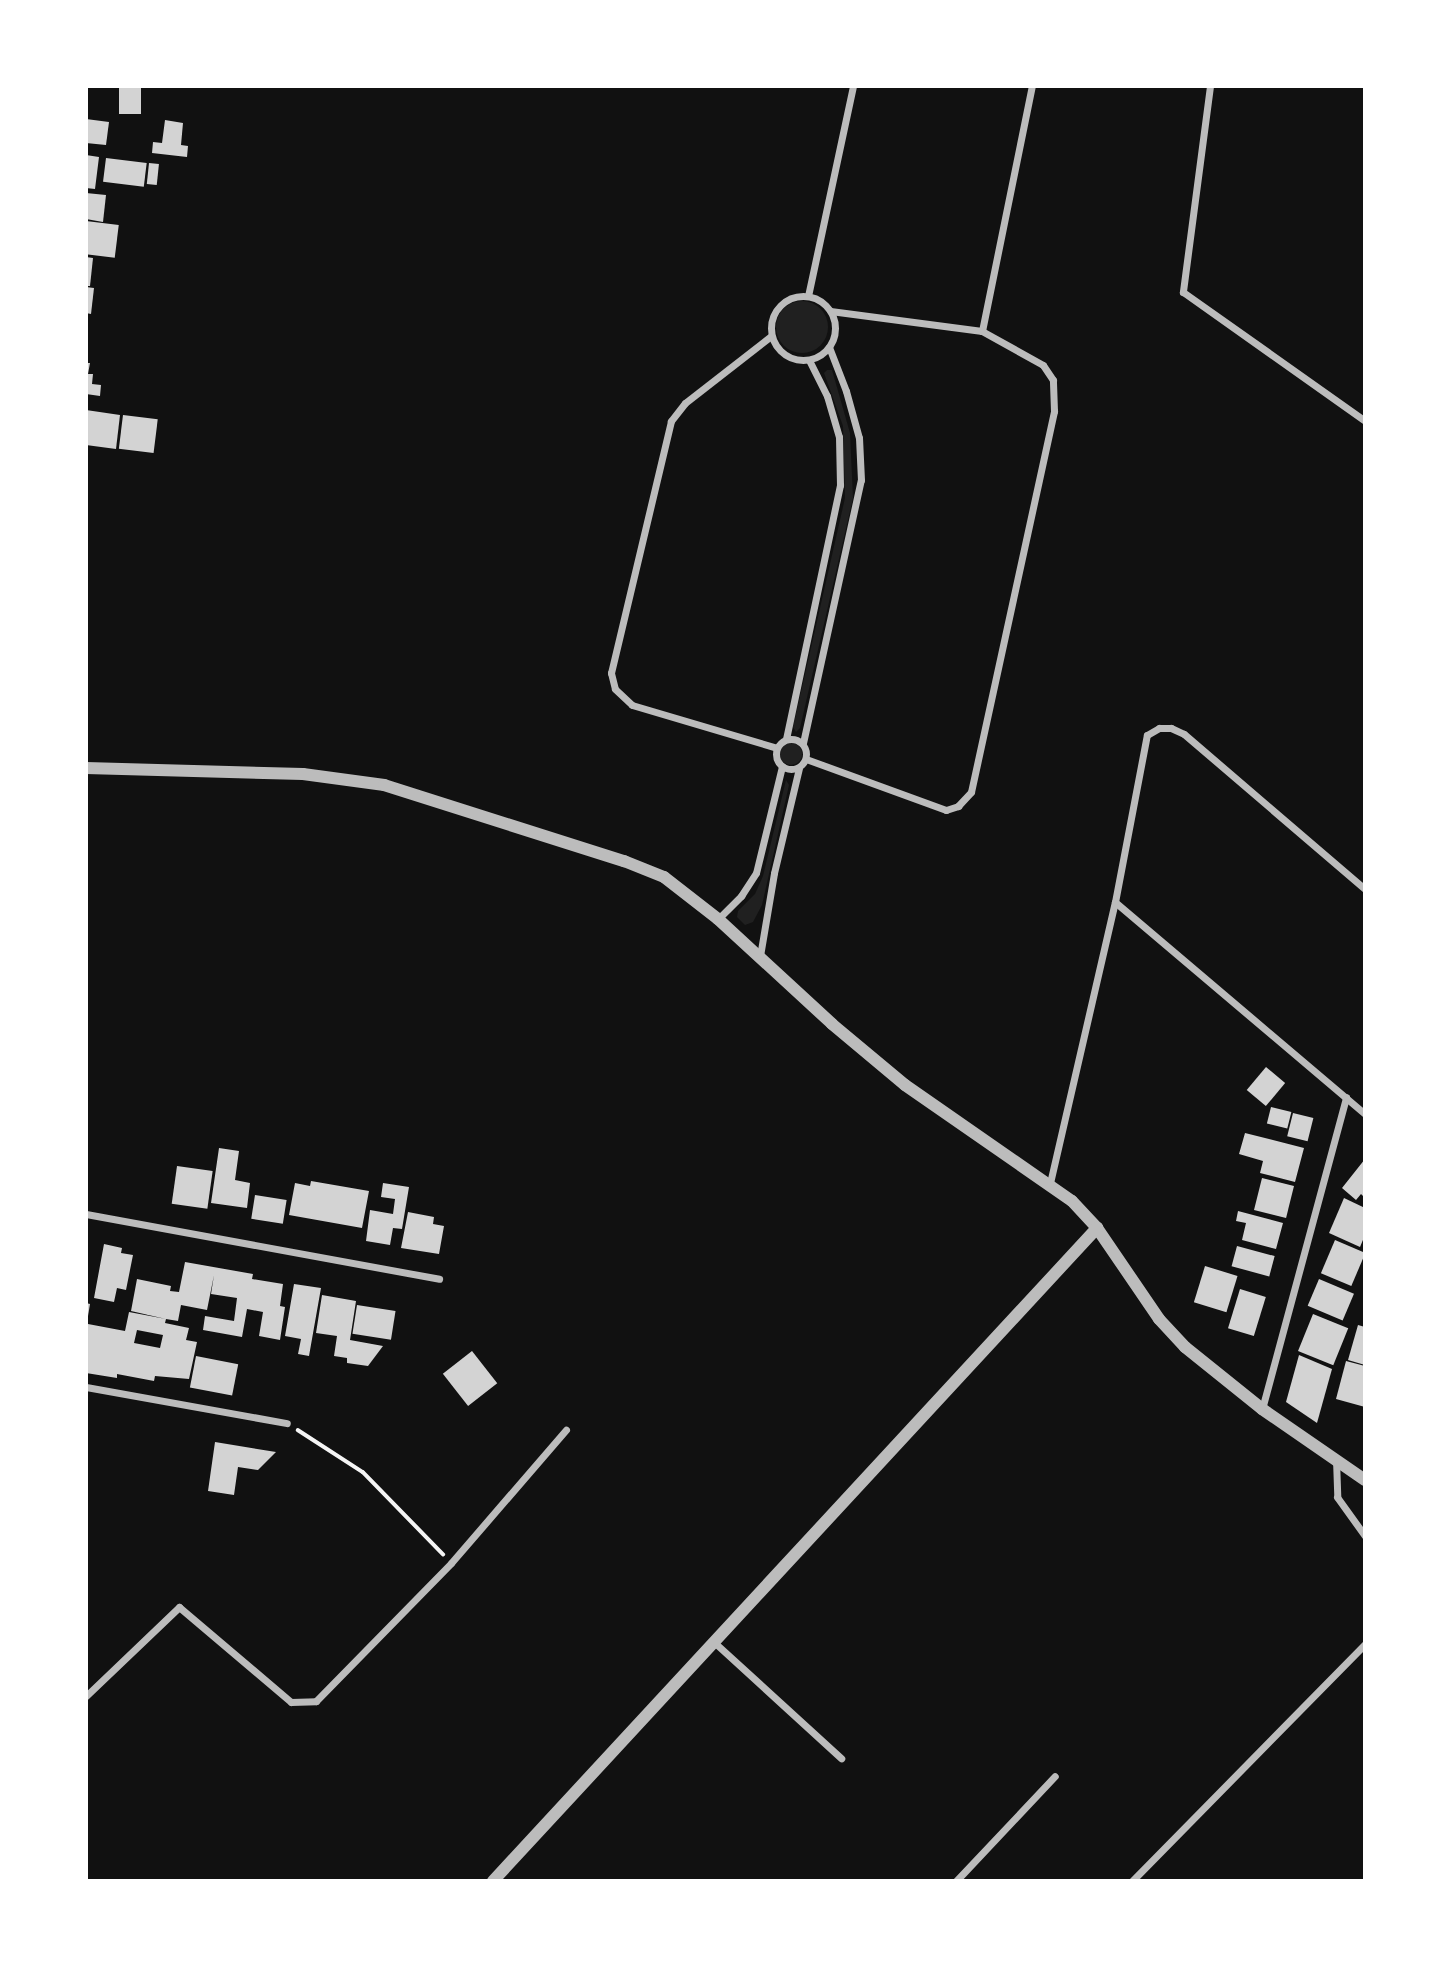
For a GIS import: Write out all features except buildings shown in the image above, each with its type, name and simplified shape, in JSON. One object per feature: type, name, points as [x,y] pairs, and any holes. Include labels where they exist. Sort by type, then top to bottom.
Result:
[{"type":"street","points":[[808,296],[853,86]]},
{"type":"street","points":[[982,331],[1032,86]]},
{"type":"street","points":[[1210,86],[1183,292],[1365,421]]},
{"type":"street","points":[[760,956],[774,873],[799,768],[806,759],[803,743],[861,480],[859,438],[846,391],[829,347],[835,324],[830,311],[821,300],[794,296],[774,311],[771,336],[776,347],[786,356],[809,360],[829,347]]},
{"type":"street","points":[[806,759],[946,810],[958,806],[971,792],[1054,411],[1053,380],[1043,365],[982,331],[830,311]]},
{"type":"street","points":[[771,336],[685,402],[671,421],[611,673],[615,689],[632,705],[777,748]]},
{"type":"street","points":[[799,768],[788,769],[782,766],[777,761],[777,748],[786,739],[840,485],[839,437],[827,396],[809,360]]},
{"type":"street","points":[[1050,1183],[1115,902],[1147,735],[1159,728],[1171,728],[1184,734],[1365,889]]},
{"type":"street","points":[[786,739],[803,743]]},
{"type":"street","points":[[718,919],[756,873],[782,766]]},
{"type":"street","points":[[86,768],[303,774],[384,785],[624,861],[664,877],[718,919],[832,1024],[905,1085],[1050,1183],[1097,1228],[1160,1319],[1185,1347],[1262,1409],[1365,1480]]},
{"type":"street","points":[[1115,902],[1365,1114]]},
{"type":"street","points":[[1262,1409],[1346,1097]]},
{"type":"street","points":[[86,1214],[439,1279]]},
{"type":"street","points":[[493,1881],[1097,1228]]},
{"type":"street","points":[[86,1387],[288,1423]]},
{"type":"street","points":[[86,1696],[179,1607],[291,1702],[316,1701],[451,1563],[566,1430]]},
{"type":"street","points":[[1336,1459],[1337,1497],[1365,1536]]},
{"type":"street","points":[[715,1643],[841,1758]]},
{"type":"street","points":[[1132,1881],[1365,1644]]},
{"type":"street","points":[[956,1881],[1055,1776]]},
{"type":"path","points":[[288,1423],[363,1472],[451,1563]]},
{"type":"shaded area","points":[[802,301],[812,303],[820,309],[826,317],[826,337],[820,345],[812,351],[802,353],[792,351],[784,345],[778,337],[776,327],[778,317],[784,309],[792,303]]},
{"type":"shaded area","points":[[832,370],[850,433],[853,498],[800,728],[796,732],[793,727],[845,498],[843,426],[824,373]]},
{"type":"shaded area","points":[[791,743],[799,746],[802,754],[799,762],[791,765],[783,762],[780,754],[783,746]]},
{"type":"shaded area","points":[[786,780],[789,785],[762,905],[753,922],[745,925],[737,917],[738,911],[755,894],[763,876]]}]
